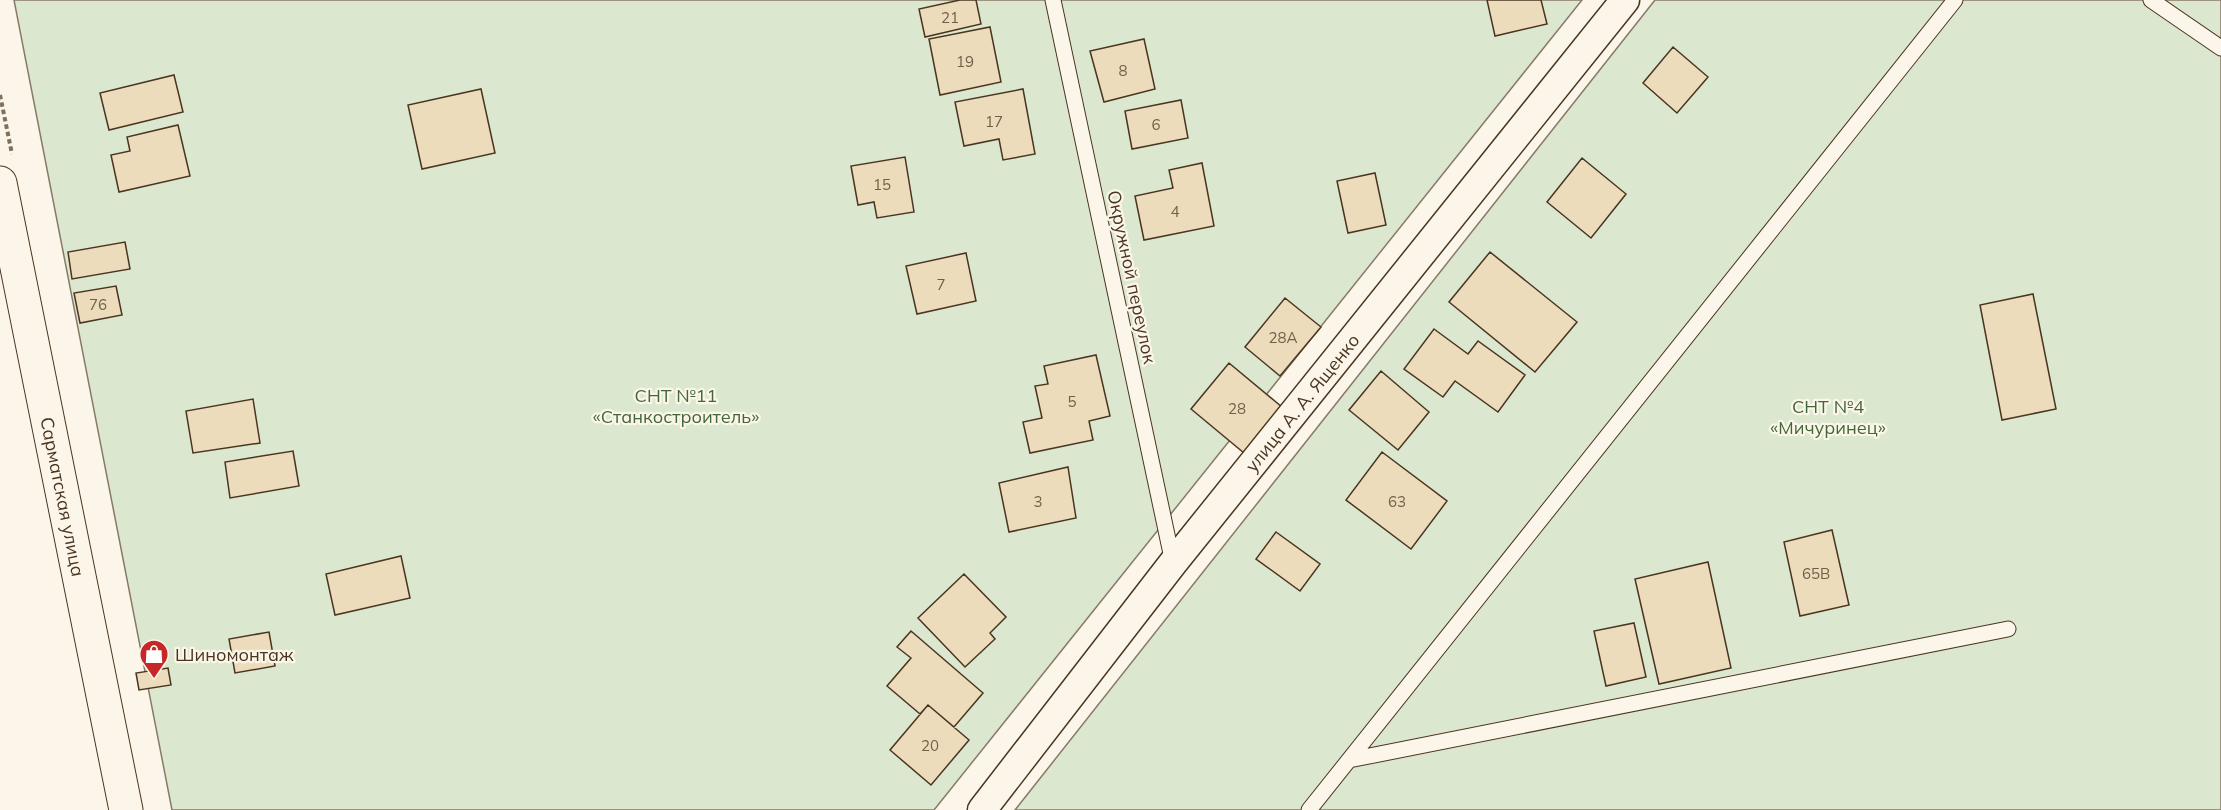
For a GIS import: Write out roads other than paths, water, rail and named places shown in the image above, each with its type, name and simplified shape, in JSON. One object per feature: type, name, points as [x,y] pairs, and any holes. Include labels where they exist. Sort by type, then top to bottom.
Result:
[{"type":"main road","name":"Сарматская улица","points":[[0,183],[126,810]]},
{"type":"street","name":"улица А. А. Ященко","points":[[982,810],[1173,563],[1625,0]]},
{"type":"lane","name":"Окружной переулок","points":[[1053,0],[1173,563]]},
{"type":"lane","points":[[1309,810],[1955,0]]},
{"type":"lane","points":[[2151,0],[2221,48]]},
{"type":"lane","points":[[1349,760],[2008,629]]},
{"type":"place","name":"Шиномонтаж","points":[[154,680]]},
{"type":"park label","name":"СНТ №11 «Станкостроитель»","points":[[676,405]]},
{"type":"park label","name":"СНТ №4 «Мичуринец»","points":[[1828,416]]}]
